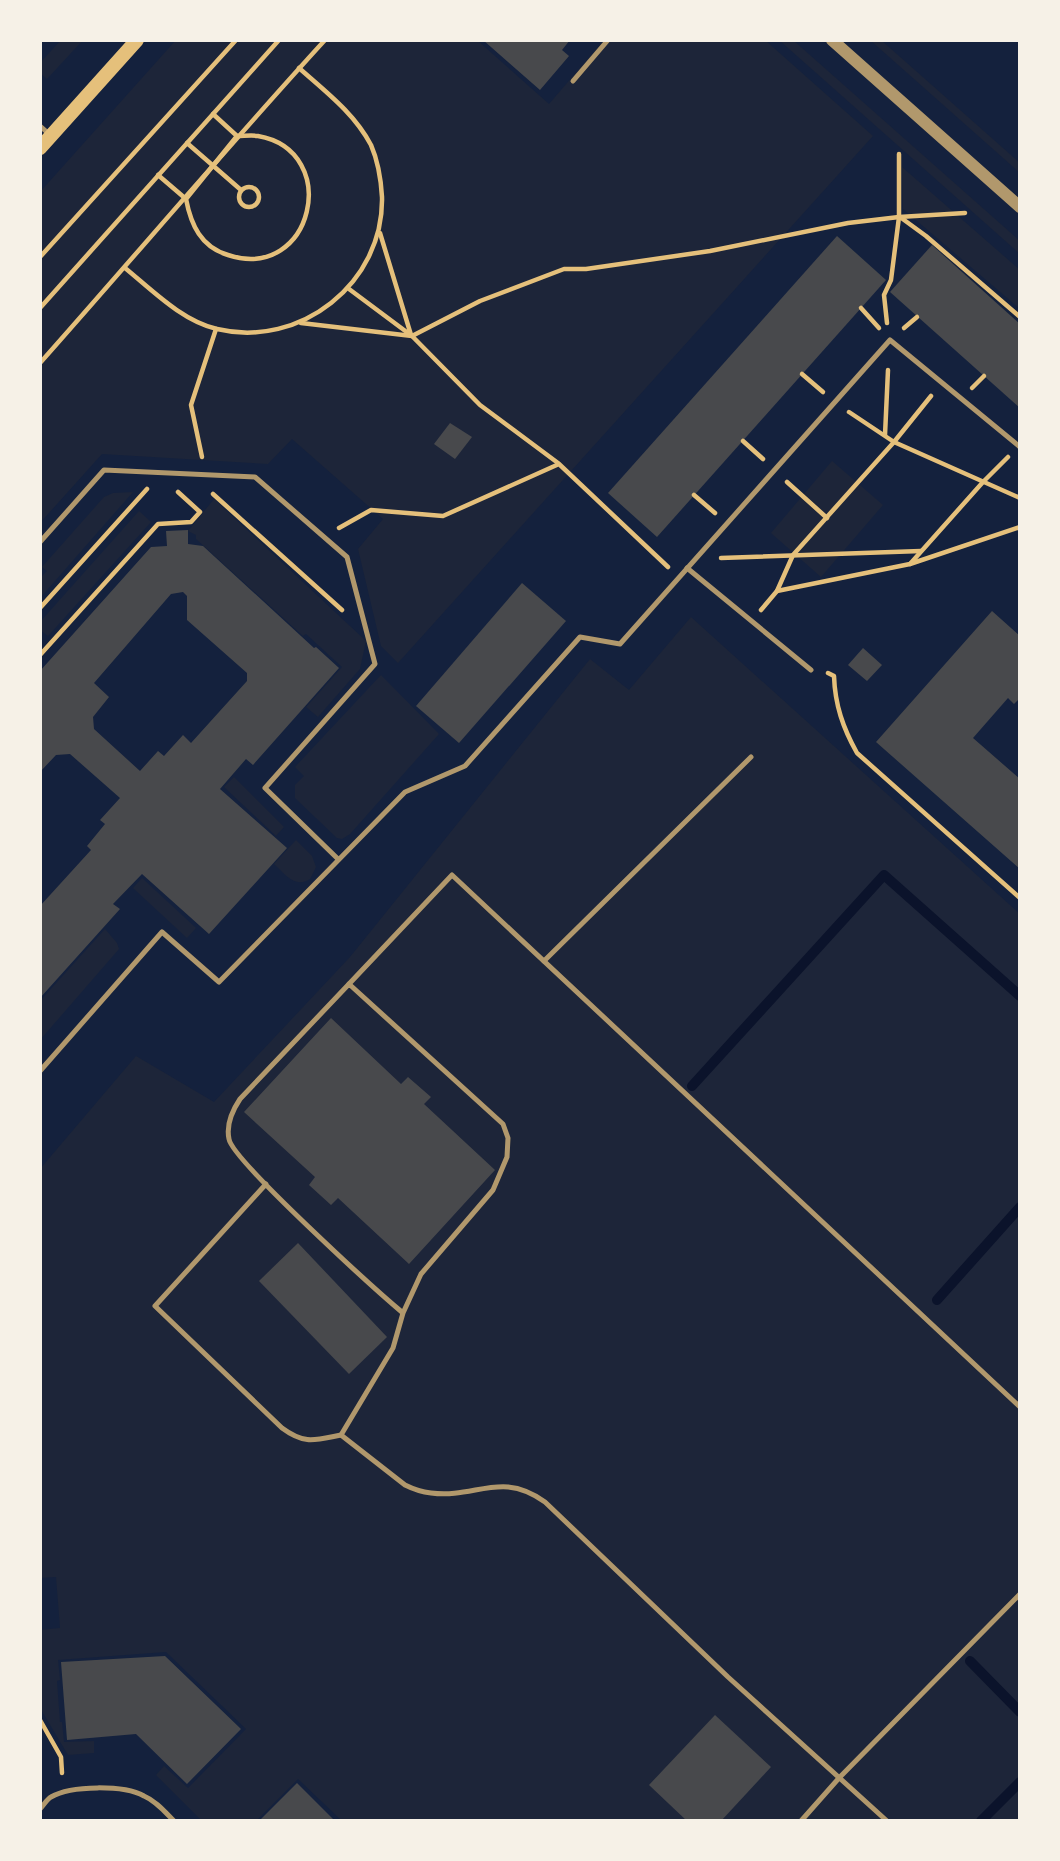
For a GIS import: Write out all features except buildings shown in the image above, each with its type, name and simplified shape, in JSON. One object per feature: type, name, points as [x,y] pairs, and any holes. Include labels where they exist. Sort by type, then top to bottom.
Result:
[{"type":"main road","points":[[40,148],[46,131],[137,40]]},
{"type":"street","points":[[832,40],[1020,207]]},
{"type":"lane","points":[[573,81],[608,40]]},
{"type":"lane","points":[[40,1071],[162,932],[219,982],[405,792],[465,766],[580,637],[620,644],[890,340],[1019,447]]},
{"type":"lane","points":[[40,542],[104,470],[256,477],[347,557],[375,664],[265,788],[338,859]]},
{"type":"lane","points":[[687,568],[811,670]]},
{"type":"lane","points":[[544,961],[751,757]]},
{"type":"lane","points":[[403,1313],[236,1153],[229,1142],[229,1126],[232,1113],[240,1099],[452,875],[1020,1407]]},
{"type":"lane","points":[[266,1184],[155,1306],[295,1438],[309,1441],[341,1434],[393,1348],[403,1313],[421,1274],[493,1190],[507,1157],[508,1138],[503,1124],[349,984]]},
{"type":"lane","points":[[341,1434],[405,1485],[417,1490],[444,1493],[506,1486],[533,1494],[545,1502],[728,1677],[887,1821]]},
{"type":"lane","points":[[801,1821],[839,1778],[1020,1594]]},
{"type":"lane","points":[[40,1809],[49,1798],[64,1792],[129,1789],[146,1796],[174,1821]]},
{"type":"path","points":[[40,257],[236,40]]},
{"type":"path","points":[[40,308],[279,40]]},
{"type":"path","points":[[40,363],[186,199],[237,136],[325,40]]},
{"type":"path","points":[[124,268],[191,319],[216,329],[245,333],[281,329],[301,323],[323,311],[349,289],[370,257],[379,231],[382,212],[381,179],[372,147],[351,114],[299,68]]},
{"type":"path","points":[[158,175],[186,199],[190,220],[201,239],[218,252],[238,259],[260,258],[280,250],[296,236],[307,218],[310,197],[306,175],[295,157],[279,143],[268,139],[237,136],[213,114]]},
{"type":"path","points":[[187,143],[241,190]]},
{"type":"path","points":[[885,435],[890,340],[884,295],[891,280],[899,216],[899,155]]},
{"type":"path","points":[[254,188],[259,197],[256,204],[251,207],[242,205],[239,199],[241,190],[254,188]]},
{"type":"path","points":[[301,323],[412,336],[480,301],[564,269],[586,269],[710,251],[848,223],[899,216],[965,213]]},
{"type":"path","points":[[899,216],[1020,317]]},
{"type":"path","points":[[379,231],[412,336]]},
{"type":"path","points":[[349,289],[412,336],[480,405],[559,464],[678,578]]},
{"type":"path","points":[[861,308],[890,340]]},
{"type":"path","points":[[205,475],[191,405],[216,329]]},
{"type":"path","points":[[802,374],[834,402],[894,442],[1020,498]]},
{"type":"path","points":[[752,621],[777,591],[793,555],[894,442],[942,383]]},
{"type":"path","points":[[743,441],[827,518]]},
{"type":"path","points":[[910,564],[983,482],[1019,447]]},
{"type":"path","points":[[324,537],[370,510],[443,516],[559,464]]},
{"type":"path","points":[[40,608],[148,488],[137,488]]},
{"type":"path","points":[[175,489],[186,490]]},
{"type":"path","points":[[209,490],[366,632]]},
{"type":"path","points":[[694,495],[726,524]]},
{"type":"path","points":[[40,656],[158,524],[191,522],[200,512],[183,497]]},
{"type":"path","points":[[777,591],[910,564],[1020,527]]},
{"type":"path","points":[[695,559],[920,551]]},
{"type":"path","points":[[811,670],[821,669],[834,676],[835,700],[845,731],[857,753],[1020,898]]},
{"type":"path","points":[[40,1720],[61,1756],[64,1792]]},
{"type":"shaded area","points":[[61,40],[83,40],[47,79],[40,73],[40,63]]},
{"type":"shaded area","points":[[176,40],[477,40],[549,104],[604,40],[765,40],[873,136],[398,663],[381,646],[358,549],[383,519],[292,439],[268,464],[102,454],[40,523],[40,192]]},
{"type":"shaded area","points":[[779,40],[793,40],[1020,241],[1020,254]]},
{"type":"shaded area","points":[[870,40],[881,40],[1020,163],[1020,173]]},
{"type":"shaded area","points":[[902,167],[1020,270],[1020,309],[903,209]]},
{"type":"shaded area","points":[[832,461],[883,505],[821,577],[771,533]]},
{"type":"shaded area","points":[[133,492],[40,598],[40,578],[47,571],[42,567],[104,497],[113,493]]},
{"type":"shaded area","points":[[214,499],[366,641],[360,669],[318,717],[306,707],[342,667],[306,634],[303,636],[196,539],[196,535],[188,531]]},
{"type":"shaded area","points":[[139,511],[151,522],[48,636],[40,630],[40,622]]},
{"type":"shaded area","points":[[691,617],[1020,914],[1020,1821],[342,1821],[298,1779],[256,1821],[202,1821],[156,1775],[164,1766],[188,1788],[246,1729],[166,1652],[58,1660],[60,1722],[64,1742],[94,1741],[94,1753],[68,1755],[40,1708],[40,1630],[60,1628],[56,1577],[40,1578],[40,1169],[136,1056],[214,1102],[350,957],[590,659],[629,690]]},
{"type":"shaded area","points":[[381,675],[439,734],[350,834],[342,839],[337,838],[295,798],[295,785],[304,776],[295,767]]},
{"type":"shaded area","points":[[234,777],[284,827],[276,836],[224,787]]},
{"type":"shaded area","points":[[296,840],[312,856],[316,867],[310,879],[305,882],[291,879],[274,864]]},
{"type":"shaded area","points":[[142,878],[196,928],[187,938],[133,888]]},
{"type":"shaded area","points":[[105,929],[119,949],[40,1040],[40,1001]]},
{"type":"waterway","points":[[692,1086],[884,875],[1020,996]]},
{"type":"waterway","points":[[937,1300],[1020,1207]]},
{"type":"waterway","points":[[970,1661],[1020,1712]]},
{"type":"waterway","points":[[981,1821],[1020,1782]]}]
